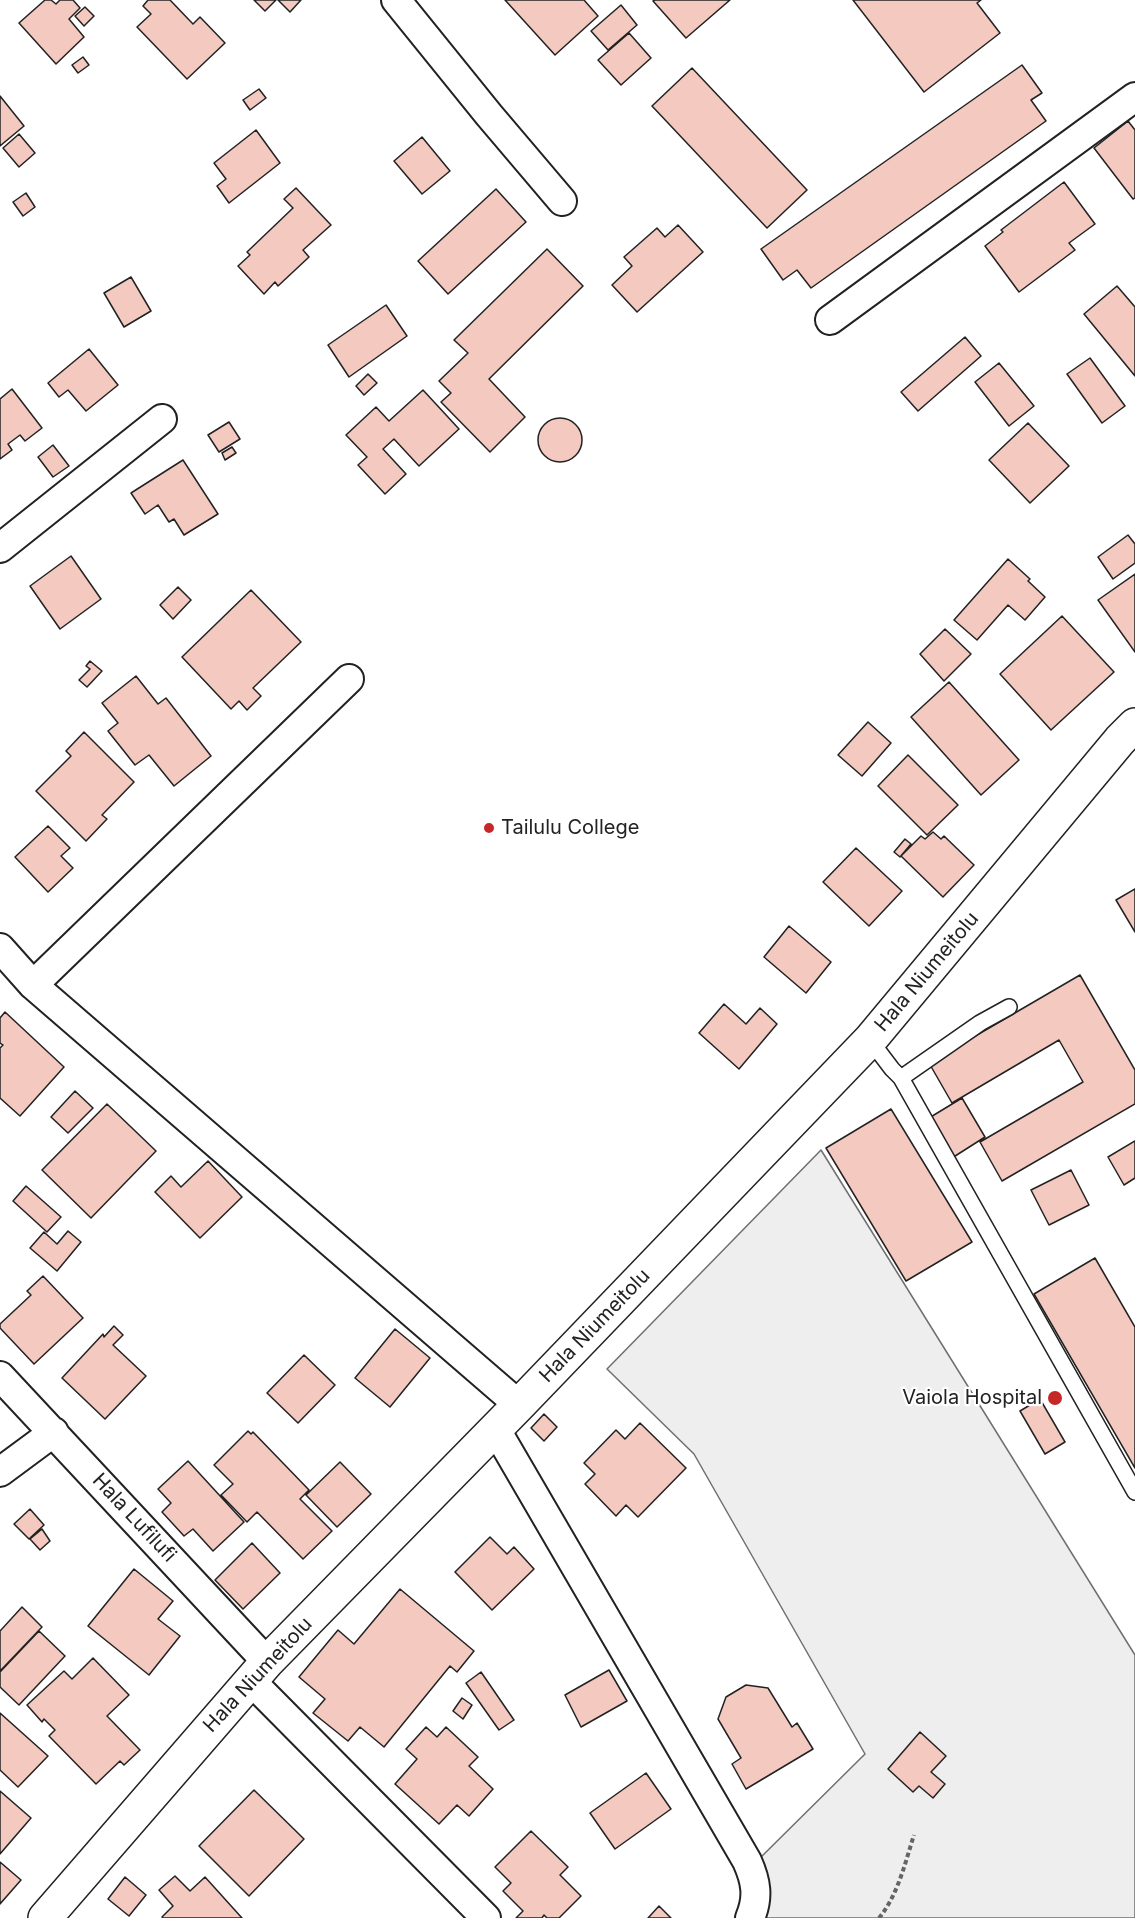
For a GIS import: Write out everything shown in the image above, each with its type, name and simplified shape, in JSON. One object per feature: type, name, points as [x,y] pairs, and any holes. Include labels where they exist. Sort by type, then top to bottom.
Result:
[{"type":"street","points":[[396,0],[489,116],[562,201]]},
{"type":"street","points":[[830,320],[1135,97]]},
{"type":"street","points":[[0,548],[162,419]]},
{"type":"street","points":[[33,985],[349,680]]},
{"type":"street","name":"Hala Niumeitolu","points":[[45,1918],[258,1671],[519,1405],[870,1040],[1135,725]]},
{"type":"street","points":[[0,948],[33,985],[519,1405]]},
{"type":"street","name":"Hala Lufilufi","points":[[0,1376],[54,1432],[258,1671],[486,1918]]},
{"type":"street","points":[[495,1428],[747,1861],[757,1892],[750,1918]]},
{"type":"street","points":[[0,1472],[54,1432]]},
{"type":"lane","points":[[901,1078],[980,1023],[1009,1007]]},
{"type":"lane","points":[[870,1040],[901,1078],[1135,1492]]},
{"type":"path","points":[[879,1918],[887,1907],[903,1872],[914,1835]]},
{"type":"shaded area","points":[[821,1150],[1135,1655],[1135,1918],[754,1918],[757,1861],[865,1754],[694,1454],[607,1369]]},
{"type":"building","points":[[45,0],[51,0],[56,4],[60,0],[73,0],[80,8],[69,19],[84,37],[56,64],[19,23]]},
{"type":"building","points":[[148,0],[170,0],[193,24],[200,17],[225,43],[187,79],[137,27],[151,14],[143,6]]},
{"type":"building","points":[[254,0],[276,0],[265,11]]},
{"type":"building","points":[[278,0],[301,0],[290,12]]},
{"type":"building","points":[[505,0],[584,0],[598,16],[555,55]]},
{"type":"building","points":[[730,0],[686,38],[653,1]]},
{"type":"building","points":[[853,0],[981,0],[977,3],[1000,33],[924,92]]},
{"type":"building","points":[[621,5],[637,25],[608,50],[591,31]]},
{"type":"building","points":[[85,7],[94,16],[84,26],[75,16]]},
{"type":"building","points":[[629,33],[651,58],[621,85],[598,60]]},
{"type":"building","points":[[83,57],[89,65],[78,73],[72,65]]},
{"type":"building","points":[[1022,65],[1042,93],[1031,100],[1046,121],[811,288],[797,270],[783,280],[761,249]]},
{"type":"building","points":[[692,68],[807,190],[767,228],[652,106]]},
{"type":"building","points":[[259,89],[266,98],[250,110],[243,100]]},
{"type":"building","points":[[0,96],[24,126],[0,146]]},
{"type":"building","points":[[1128,121],[1135,130],[1135,198],[1133,199],[1094,148]]},
{"type":"building","points":[[256,130],[280,163],[229,203],[217,186],[226,179],[214,163]]},
{"type":"building","points":[[19,134],[35,153],[19,167],[3,148]]},
{"type":"building","points":[[422,137],[450,171],[422,194],[394,161]]},
{"type":"building","points":[[1064,182],[1095,224],[1069,243],[1075,250],[1019,292],[985,246],[1003,232],[1001,230]]},
{"type":"building","points":[[296,188],[331,225],[303,250],[309,257],[278,286],[275,282],[264,294],[238,266],[250,255],[247,252],[293,208],[284,199]]},
{"type":"building","points":[[496,189],[526,222],[448,294],[418,261]]},
{"type":"building","points":[[26,193],[35,207],[23,216],[13,202]]},
{"type":"building","points":[[678,225],[703,252],[637,312],[612,285],[632,266],[624,257],[657,228],[665,237]]},
{"type":"building","points":[[547,249],[583,286],[489,379],[525,417],[490,452],[441,402],[451,393],[439,381],[468,353],[454,340]]},
{"type":"building","points":[[131,277],[151,311],[124,327],[104,293]]},
{"type":"building","points":[[1117,286],[1135,307],[1135,376],[1084,314]]},
{"type":"building","points":[[386,305],[407,336],[349,377],[328,345]]},
{"type":"building","points":[[965,337],[981,356],[918,411],[901,392]]},
{"type":"building","points":[[89,349],[118,385],[86,411],[68,390],[59,397],[48,383]]},
{"type":"building","points":[[1090,358],[1125,406],[1102,423],[1067,374]]},
{"type":"building","points":[[999,363],[1034,406],[1009,426],[975,382]]},
{"type":"building","points":[[368,374],[377,383],[364,395],[356,386]]},
{"type":"building","points":[[12,389],[42,428],[25,441],[20,435],[8,444],[12,450],[0,459],[0,399]]},
{"type":"building","points":[[423,390],[459,429],[419,466],[394,439],[383,449],[406,474],[385,494],[358,465],[367,457],[346,435],[376,407],[389,421]]},
{"type":"building","points":[[560,418],[576,424],[582,440],[576,456],[560,462],[544,456],[538,440],[544,424]]},
{"type":"building","points":[[229,422],[240,439],[219,452],[208,435]]},
{"type":"building","points":[[1028,423],[1069,466],[1030,503],[989,460]]},
{"type":"building","points":[[53,445],[69,466],[53,477],[38,457]]},
{"type":"building","points":[[232,447],[236,453],[225,460],[222,453]]},
{"type":"building","points":[[183,460],[218,514],[184,535],[174,519],[169,522],[158,505],[145,514],[131,493]]},
{"type":"building","points":[[1128,535],[1135,544],[1135,563],[1113,579],[1098,557]]},
{"type":"building","points":[[71,556],[101,599],[60,629],[30,586]]},
{"type":"building","points":[[1008,559],[1030,579],[1028,581],[1045,597],[1025,620],[1008,605],[977,640],[954,620]]},
{"type":"building","points":[[1135,574],[1135,652],[1098,600]]},
{"type":"building","points":[[178,587],[191,600],[173,619],[160,605]]},
{"type":"building","points":[[251,590],[301,642],[253,688],[261,696],[247,710],[239,701],[231,709],[182,657]]},
{"type":"building","points":[[1062,616],[1114,672],[1051,730],[1000,674]]},
{"type":"building","points":[[945,629],[971,654],[944,681],[920,654]]},
{"type":"building","points":[[90,661],[102,671],[87,687],[79,680],[90,669],[86,666]]},
{"type":"building","points":[[136,676],[158,704],[166,698],[211,756],[174,786],[149,755],[135,765],[108,731],[118,723],[102,703]]},
{"type":"building","points":[[949,682],[1019,760],[981,795],[911,717]]},
{"type":"building","points":[[868,722],[891,743],[862,776],[838,755]]},
{"type":"building","points":[[84,732],[134,782],[102,815],[107,819],[86,841],[36,791],[71,756],[66,751]]},
{"type":"building","points":[[908,755],[958,805],[927,835],[878,786]]},
{"type":"building","points":[[48,826],[70,848],[61,856],[73,868],[48,892],[15,857]]},
{"type":"building","points":[[933,832],[941,839],[944,836],[974,865],[943,897],[901,856],[921,836],[925,839]]},
{"type":"building","points":[[905,839],[911,844],[900,857],[894,852]]},
{"type":"building","points":[[856,848],[902,891],[869,926],[823,882]]},
{"type":"building","points":[[1135,889],[1135,932],[1116,900]]},
{"type":"building","points":[[789,926],[831,962],[806,993],[764,957]]},
{"type":"building","points":[[1080,975],[1135,1070],[1135,1104],[1002,1181],[980,1142],[1083,1082],[1059,1040],[952,1103],[929,1063]]},
{"type":"building","points":[[724,1004],[746,1024],[760,1008],[777,1024],[739,1069],[699,1033]]},
{"type":"building","points":[[5,1012],[64,1067],[20,1116],[0,1098],[0,1048],[3,1045],[0,1043],[0,1018]]},
{"type":"building","points":[[75,1091],[93,1108],[68,1133],[51,1117]]},
{"type":"building","points":[[962,1098],[985,1137],[952,1158],[929,1118]]},
{"type":"building","points":[[107,1104],[156,1151],[91,1218],[42,1170]]},
{"type":"building","points":[[891,1109],[972,1242],[906,1281],[826,1148]]},
{"type":"building","points":[[1135,1141],[1135,1178],[1124,1185],[1108,1157]]},
{"type":"building","points":[[208,1161],[242,1197],[200,1238],[155,1192],[171,1176],[181,1187]]},
{"type":"building","points":[[1071,1170],[1089,1205],[1049,1225],[1031,1190]]},
{"type":"building","points":[[26,1186],[61,1217],[47,1232],[13,1201]]},
{"type":"building","points":[[68,1231],[81,1242],[57,1271],[30,1248],[44,1232],[57,1244]]},
{"type":"building","points":[[1095,1258],[1135,1327],[1135,1468],[1034,1294]]},
{"type":"building","points":[[43,1276],[83,1318],[34,1364],[0,1328],[0,1324],[31,1295],[27,1291]]},
{"type":"building","points":[[114,1326],[123,1335],[113,1345],[146,1376],[105,1419],[62,1378],[103,1334],[104,1337]]},
{"type":"building","points":[[395,1329],[430,1358],[390,1407],[355,1378]]},
{"type":"building","points":[[304,1355],[335,1385],[298,1423],[267,1393]]},
{"type":"building","points":[[1040,1399],[1065,1442],[1045,1454],[1020,1411]]},
{"type":"building","points":[[544,1414],[557,1427],[544,1441],[531,1428]]},
{"type":"building","points":[[640,1423],[686,1468],[638,1517],[626,1505],[616,1516],[585,1484],[595,1474],[584,1463],[616,1430],[625,1439]]},
{"type":"building","points":[[248,1431],[251,1434],[253,1432],[309,1490],[300,1499],[332,1531],[303,1559],[257,1512],[247,1522],[221,1495],[233,1484],[214,1465]]},
{"type":"building","points":[[188,1461],[244,1522],[213,1551],[193,1529],[184,1536],[162,1512],[171,1503],[158,1489]]},
{"type":"building","points":[[340,1462],[371,1494],[337,1527],[306,1495]]},
{"type":"building","points":[[30,1509],[44,1525],[29,1539],[14,1524]]},
{"type":"building","points":[[42,1529],[50,1541],[40,1550],[30,1539]]},
{"type":"building","points":[[490,1537],[507,1554],[514,1547],[534,1569],[492,1610],[455,1572]]},
{"type":"building","points":[[252,1543],[280,1573],[243,1609],[215,1580]]},
{"type":"building","points":[[134,1569],[173,1601],[158,1619],[180,1636],[149,1675],[88,1626]]},
{"type":"building","points":[[400,1589],[474,1651],[457,1672],[450,1666],[384,1747],[360,1727],[348,1741],[313,1713],[325,1699],[299,1677],[338,1630],[354,1644]]},
{"type":"building","points":[[22,1607],[42,1627],[0,1671],[0,1631]]},
{"type":"building","points":[[39,1631],[65,1656],[19,1705],[0,1687],[0,1672]]},
{"type":"building","points":[[93,1658],[129,1695],[107,1716],[140,1750],[124,1765],[120,1761],[96,1784],[49,1736],[55,1730],[44,1719],[42,1722],[27,1705],[64,1671],[72,1679]]},
{"type":"building","points":[[609,1670],[627,1701],[581,1727],[565,1695]]},
{"type":"building","points":[[481,1672],[514,1720],[499,1730],[466,1683]]},
{"type":"building","points":[[746,1685],[768,1688],[792,1727],[797,1723],[813,1749],[746,1789],[732,1764],[741,1758],[718,1719],[726,1697]]},
{"type":"building","points":[[462,1698],[472,1705],[463,1719],[453,1711]]},
{"type":"building","points":[[0,1713],[48,1756],[18,1787],[0,1770]]},
{"type":"building","points":[[426,1727],[437,1737],[446,1727],[478,1757],[469,1766],[493,1789],[469,1816],[457,1805],[439,1824],[395,1784],[417,1759],[406,1749]]},
{"type":"building","points":[[920,1732],[946,1756],[931,1772],[945,1784],[933,1798],[919,1786],[913,1792],[888,1769]]},
{"type":"building","points":[[646,1773],[671,1809],[615,1849],[590,1813]]},
{"type":"building","points":[[254,1790],[304,1839],[249,1896],[199,1846]]},
{"type":"building","points":[[0,1791],[31,1818],[0,1854]]},
{"type":"building","points":[[531,1831],[568,1867],[560,1875],[581,1896],[559,1918],[547,1918],[544,1915],[542,1918],[516,1918],[523,1911],[503,1891],[511,1883],[495,1867]]},
{"type":"building","points":[[0,1862],[21,1880],[0,1904]]},
{"type":"building","points":[[175,1876],[190,1891],[205,1877],[242,1918],[163,1918],[173,1906],[159,1890]]},
{"type":"building","points":[[125,1877],[146,1895],[129,1916],[108,1899]]},
{"type":"building","points":[[659,1906],[671,1918],[648,1918]]},
{"type":"place","name":"Tailulu College","points":[[489,828]]},
{"type":"place","name":"Vaiola Hospital","points":[[1055,1398]]}]
